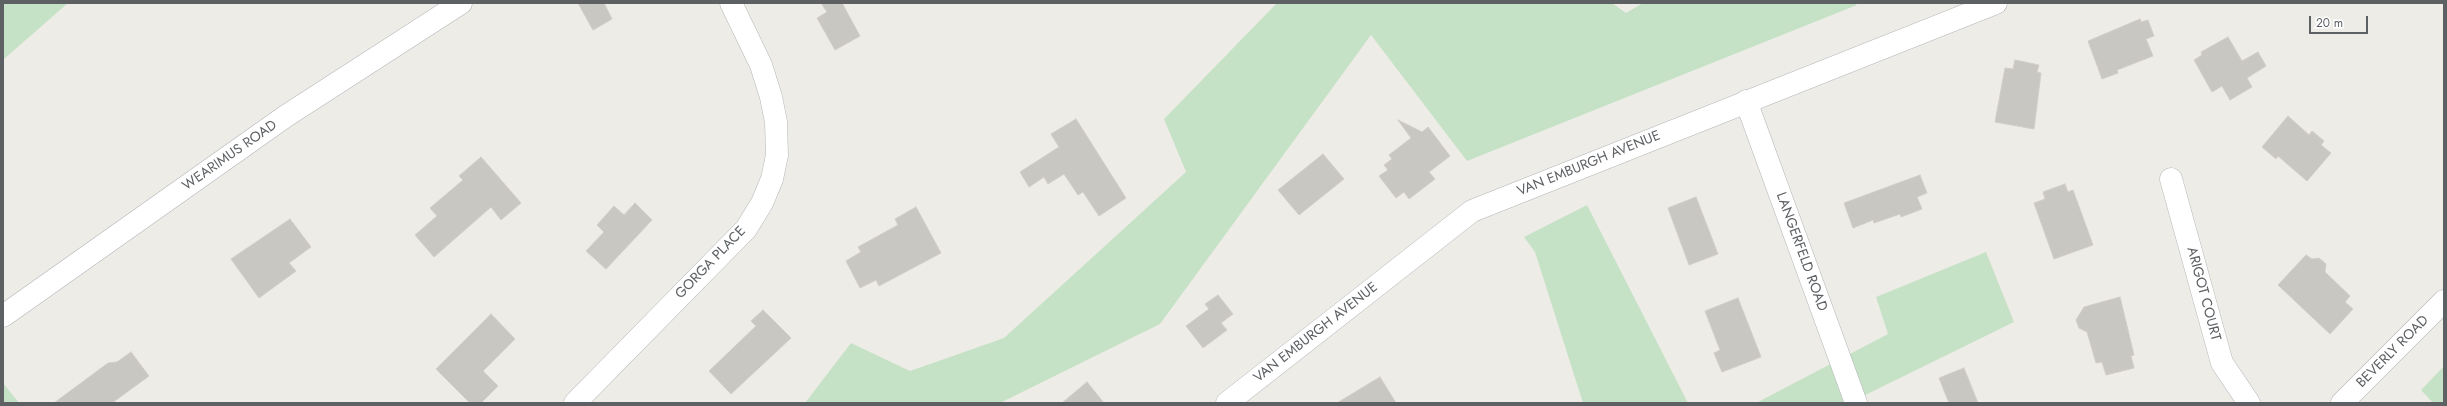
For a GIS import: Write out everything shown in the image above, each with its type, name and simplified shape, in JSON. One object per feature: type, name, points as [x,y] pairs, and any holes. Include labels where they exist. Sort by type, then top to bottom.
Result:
[{"type":"street","name":"WEARIMUS ROAD","points":[[3,316],[286,116],[461,3]]},
{"type":"street","name":"GORGA PLACE","points":[[575,403],[746,229],[762,203],[772,179],[777,155],[776,122],[771,97],[761,65],[731,3]]},
{"type":"street","name":"VAN EMBURGH AVENUE","points":[[1226,403],[1472,211],[1996,3]]},
{"type":"street","name":"LANGERFELD ROAD","points":[[1746,101],[1856,403]]},
{"type":"street","name":"ARIGOT COURT","points":[[2171,179],[2222,363],[2249,403]]},
{"type":"street","name":"BEVERLY ROAD","points":[[2342,403],[2444,301]]},
{"type":"green space","points":[[3,3],[68,3],[3,60]]},
{"type":"green space","points":[[1277,3],[1612,3],[1626,13],[1643,3],[1854,3],[1857,5],[1467,161],[1371,35],[1160,324],[1000,403],[805,403],[851,343],[910,371],[1004,338],[1186,172],[1164,119]]},
{"type":"green space","points":[[1587,205],[1688,403],[1583,403],[1535,252],[1524,237]]},
{"type":"green space","points":[[1986,252],[2014,322],[1849,403],[1756,403],[1888,334],[1876,297]]},
{"type":"green space","points":[[2444,366],[2444,403],[2433,403],[2421,390]]},
{"type":"green space","points":[[3,383],[19,403],[3,403]]},
{"type":"building","points":[[578,3],[604,3],[612,19],[593,30]]},
{"type":"building","points":[[821,3],[842,3],[860,36],[835,50],[817,18],[827,12]]},
{"type":"building","points":[[2140,19],[2141,22],[2148,20],[2154,36],[2146,39],[2153,56],[2117,70],[2118,73],[2102,79],[2088,41]]},
{"type":"building","points":[[2228,37],[2242,61],[2258,52],[2266,66],[2247,78],[2252,87],[2230,100],[2222,86],[2212,92],[2194,60],[2202,55],[2201,52]]},
{"type":"building","points":[[2015,60],[2039,65],[2037,72],[2041,73],[2034,129],[1995,122],[2005,68],[2013,69]]},
{"type":"building","points":[[2288,116],[2309,135],[2312,131],[2324,141],[2321,145],[2331,153],[2307,181],[2278,156],[2276,159],[2262,147]]},
{"type":"building","points":[[1076,119],[1126,198],[1099,216],[1083,192],[1078,195],[1064,174],[1048,184],[1044,177],[1029,187],[1020,172],[1059,147],[1051,134]]},
{"type":"building","points":[[1398,120],[1422,132],[1428,127],[1450,156],[1429,172],[1435,179],[1409,199],[1404,192],[1396,198],[1379,176],[1388,170],[1384,165],[1392,159],[1389,155],[1411,138]]},
{"type":"building","points":[[1323,154],[1344,179],[1299,215],[1278,190]]},
{"type":"building","points":[[481,157],[521,203],[501,220],[491,207],[434,257],[415,235],[437,216],[430,208],[463,180],[459,176]]},
{"type":"building","points":[[1920,175],[1927,193],[1917,197],[1922,209],[1901,217],[1900,214],[1874,223],[1873,220],[1853,228],[1844,203]]},
{"type":"building","points":[[2065,184],[2068,192],[2073,190],[2093,245],[2054,259],[2034,203],[2045,199],[2043,192]]},
{"type":"building","points":[[1696,197],[1718,254],[1689,265],[1668,208]]},
{"type":"building","points":[[635,203],[652,220],[606,269],[586,251],[604,232],[597,225],[614,206],[624,215]]},
{"type":"building","points":[[916,207],[941,253],[879,286],[876,280],[860,288],[846,261],[861,252],[858,247],[898,225],[895,219]]},
{"type":"building","points":[[290,219],[311,247],[289,263],[296,271],[259,298],[231,259]]},
{"type":"building","points":[[2306,255],[2312,259],[2319,258],[2326,264],[2325,272],[2350,296],[2345,302],[2353,309],[2330,334],[2278,285]]},
{"type":"building","points":[[1218,295],[1233,314],[1221,323],[1227,330],[1203,348],[1186,326],[1209,309],[1205,304]]},
{"type":"building","points":[[2120,297],[2134,355],[2131,356],[2134,368],[2106,375],[2102,362],[2096,363],[2087,332],[2079,328],[2076,320],[2084,307]]},
{"type":"building","points":[[1738,298],[1761,357],[1722,372],[1714,353],[1720,350],[1705,311]]},
{"type":"building","points":[[763,310],[791,338],[731,394],[709,371],[756,326],[751,321]]},
{"type":"building","points":[[491,314],[515,339],[483,371],[498,386],[481,403],[470,403],[436,369]]},
{"type":"building","points":[[131,352],[149,376],[112,403],[54,403],[108,363],[117,362]]},
{"type":"building","points":[[1964,368],[1978,403],[1949,403],[1939,378]]},
{"type":"building","points":[[1380,377],[1396,403],[1337,403]]},
{"type":"building","points":[[1087,382],[1104,403],[1062,403]]}]
